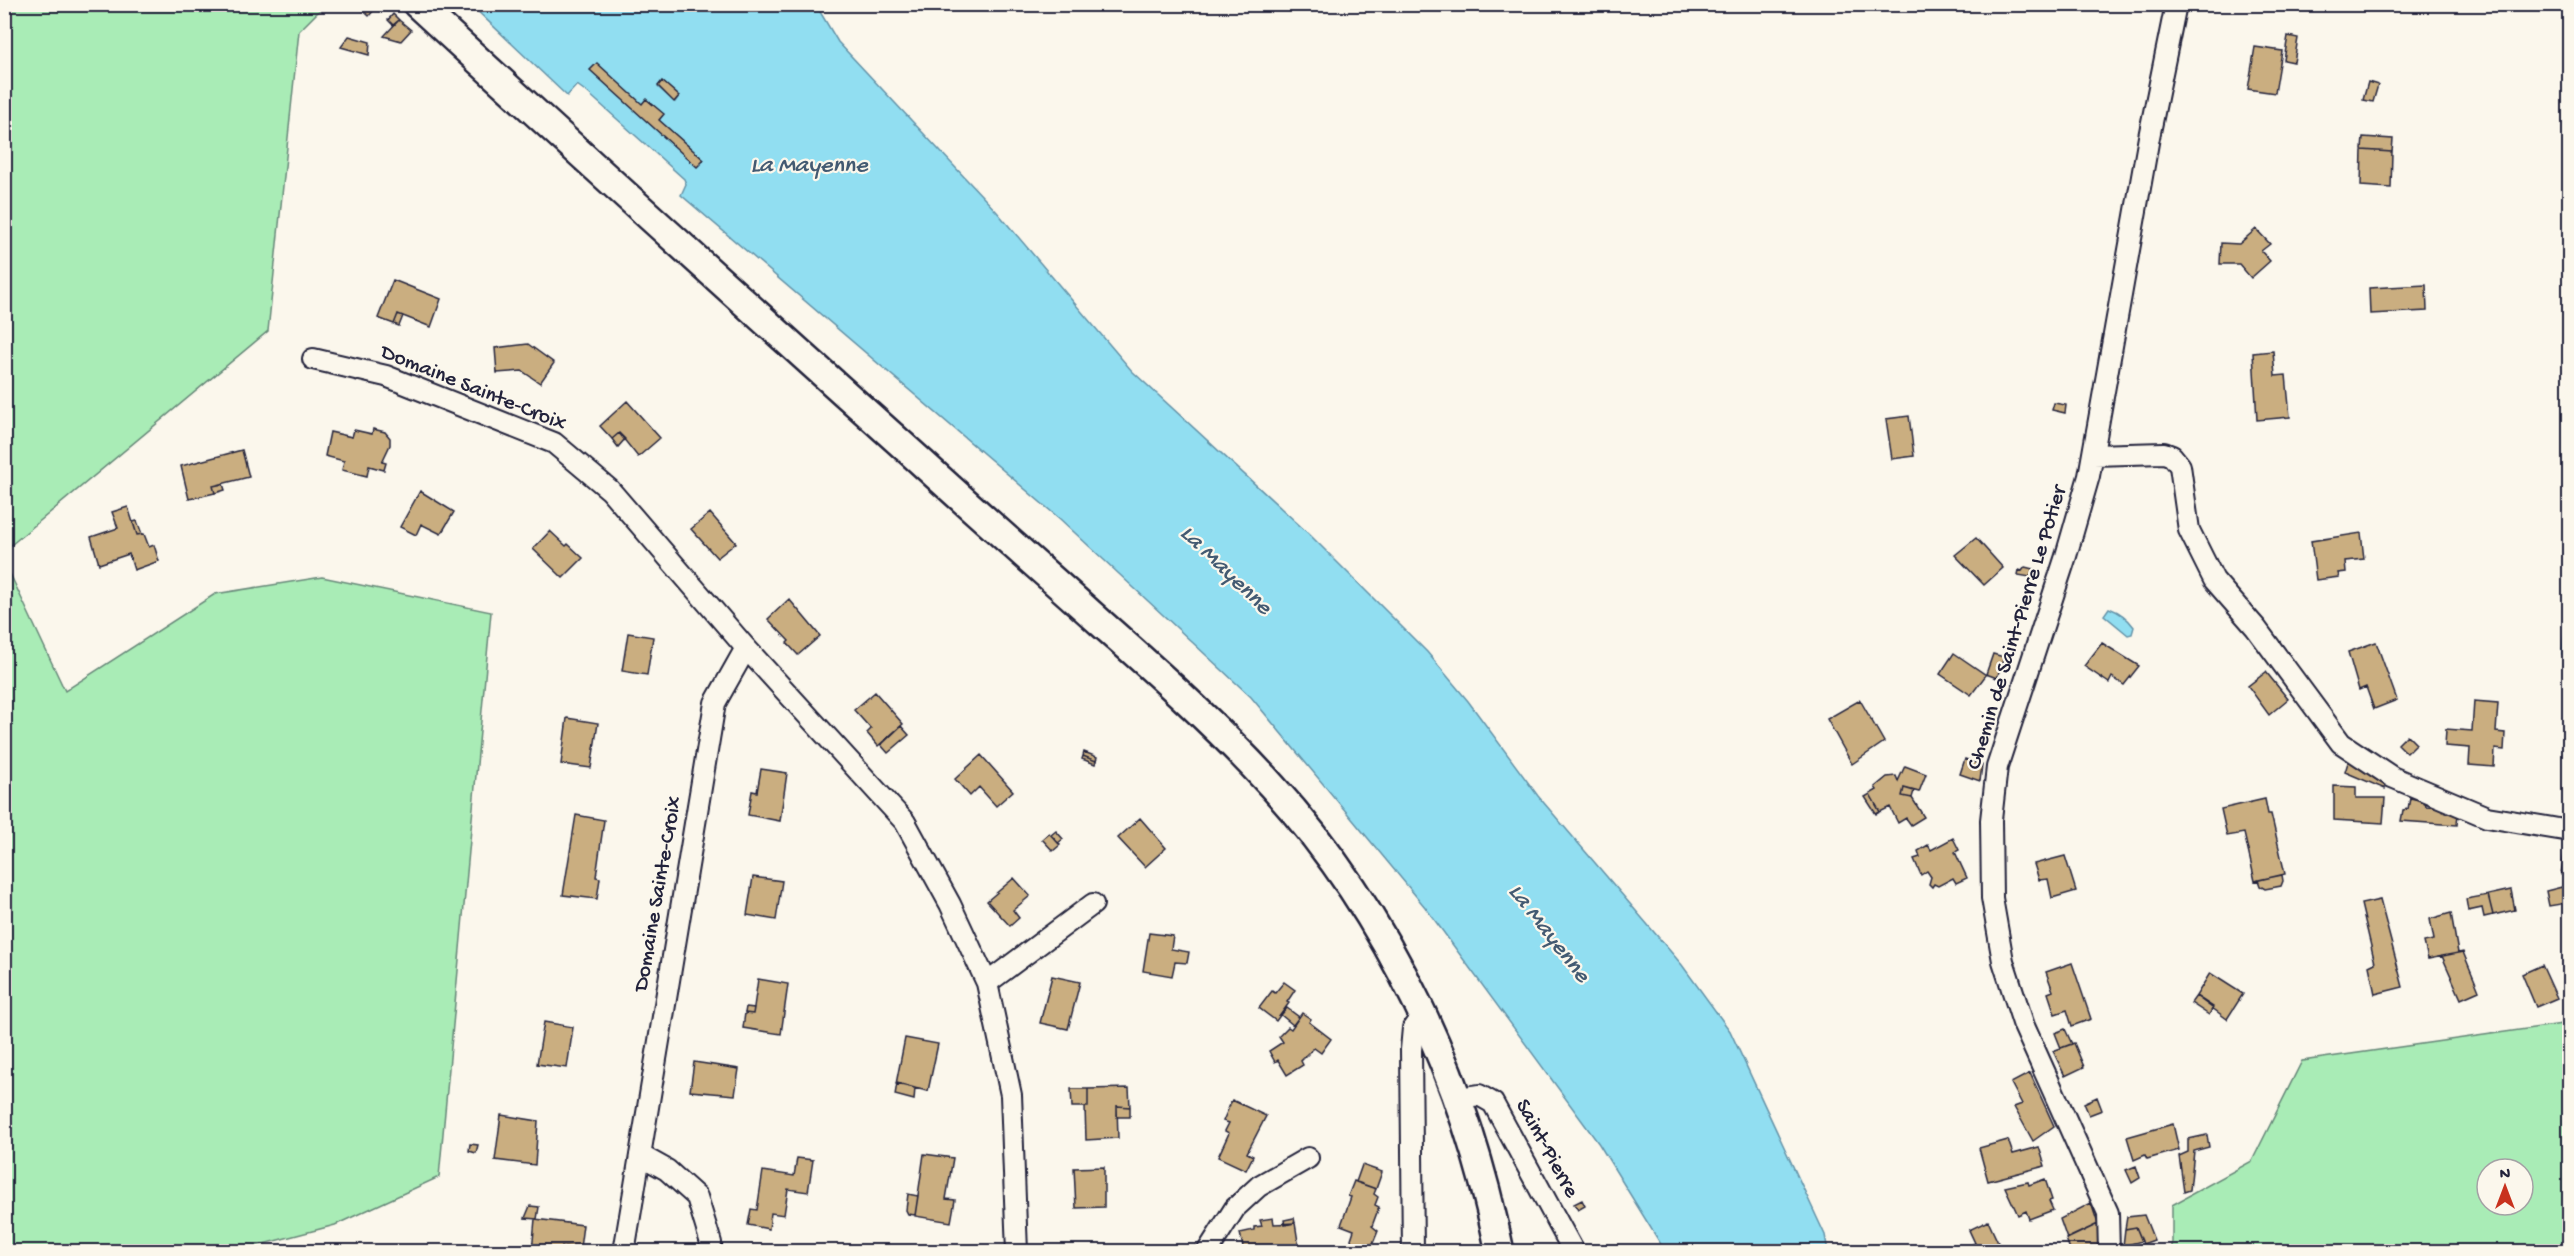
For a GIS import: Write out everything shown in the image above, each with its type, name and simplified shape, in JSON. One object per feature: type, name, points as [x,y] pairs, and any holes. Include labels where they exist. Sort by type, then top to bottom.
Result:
[{"type":"main road","points":[[417,4],[936,476],[1147,663],[1249,762],[1305,824],[1343,876],[1373,923],[1423,1014],[1459,1098],[1500,1251]]},
{"type":"street","name":"Chemin de Saint-Pierre Le Potier","points":[[2109,1251],[2108,1213],[2024,1026],[2003,961],[1992,898],[1990,819],[1997,767],[2066,556],[2093,455],[2149,138],[2176,4]]},
{"type":"street","name":"Domaine Sainte-Croix","points":[[313,359],[386,376],[554,443],[610,490],[746,648],[905,822],[950,904],[987,983],[1011,1095],[1017,1251]]},
{"type":"street","points":[[2093,455],[2164,453],[2172,456],[2180,466],[2190,530],[2214,580],[2256,628],[2341,744],[2392,777],[2487,817],[2570,831]]},
{"type":"street","name":"Domaine Sainte-Croix","points":[[624,1251],[715,703],[746,648]]},
{"type":"street","points":[[987,983],[1093,904]]},
{"type":"street","points":[[1413,1251],[1411,1050],[1413,1028],[1423,1014]]},
{"type":"street","name":"Saint-Pierre","points":[[1459,1098],[1479,1095],[1493,1103],[1574,1251]]},
{"type":"street","points":[[640,1155],[667,1170],[697,1197],[711,1243],[709,1251]]},
{"type":"street","points":[[1207,1251],[1235,1208],[1260,1186],[1308,1158]]},
{"type":"green space","points":[[5,4],[325,5],[299,31],[268,331],[5,550]]},
{"type":"green space","points":[[5,563],[65,691],[215,594],[322,577],[491,612],[439,1177],[335,1225],[237,1251],[5,1251]]},
{"type":"green space","points":[[2569,1023],[2569,1251],[2172,1251],[2172,1205],[2252,1161],[2302,1061]]},
{"type":"water","name":"La Mayenne","points":[[471,5],[816,5],[838,42],[997,212],[1132,371],[1309,534],[1427,652],[1468,701],[1538,796],[1682,965],[1730,1031],[1825,1235],[1828,1251],[1665,1251],[1599,1144],[1425,907],[1251,697],[1060,519],[681,195],[686,184],[684,179],[588,93],[577,85],[567,96]],"holes":[[[662,81],[679,96],[675,102],[658,87]],[[646,99],[663,114],[659,120],[703,159],[697,166],[642,104]]]},
{"type":"water","points":[[2109,608],[2129,620],[2134,627],[2132,634],[2128,635],[2104,615]]},
{"type":"water","points":[[2565,618],[2569,618],[2569,655],[2562,654]]},
{"type":"building","points":[[356,4],[379,4],[369,16]]},
{"type":"building","points":[[393,14],[399,20],[393,25],[388,20]]},
{"type":"building","points":[[399,20],[411,30],[401,41],[384,36]]},
{"type":"building","points":[[349,36],[370,42],[369,55],[341,47]]},
{"type":"building","points":[[2288,36],[2298,38],[2294,62],[2284,60]]},
{"type":"building","points":[[2255,47],[2282,51],[2275,93],[2248,89]]},
{"type":"building","points":[[597,63],[642,104],[646,99],[664,114],[659,120],[704,160],[697,167],[590,70]]},
{"type":"building","points":[[662,81],[679,96],[674,102],[658,86]]},
{"type":"building","points":[[2368,82],[2378,85],[2373,102],[2363,100]]},
{"type":"building","points":[[2363,137],[2393,139],[2392,152],[2362,150]]},
{"type":"building","points":[[2362,150],[2392,152],[2391,188],[2361,186]]},
{"type":"building","points":[[2256,229],[2270,244],[2261,251],[2270,261],[2251,278],[2239,264],[2220,264],[2221,243],[2239,244]]},
{"type":"building","points":[[393,280],[441,299],[431,327],[398,314],[394,324],[378,318]]},
{"type":"building","points":[[2426,285],[2427,311],[2370,314],[2369,288]]},
{"type":"building","points":[[398,314],[403,316],[399,326],[394,324]]},
{"type":"building","points":[[528,344],[554,363],[540,383],[522,371],[497,373],[495,348]]},
{"type":"building","points":[[2273,351],[2275,376],[2286,375],[2290,417],[2257,420],[2253,353]]},
{"type":"building","points":[[627,401],[660,438],[638,457],[619,433],[612,439],[600,426]]},
{"type":"building","points":[[2054,403],[2066,405],[2065,413],[2052,410]]},
{"type":"building","points":[[1909,416],[1914,456],[1892,459],[1886,419]]},
{"type":"building","points":[[373,429],[385,432],[390,438],[390,445],[382,462],[386,463],[384,470],[369,466],[367,476],[342,470],[344,461],[325,456],[330,432],[352,437],[354,430],[372,434]]},
{"type":"building","points":[[619,433],[625,439],[618,447],[612,439]]},
{"type":"building","points":[[242,450],[249,477],[213,486],[215,493],[189,499],[181,466]]},
{"type":"building","points":[[223,484],[225,490],[215,493],[213,486]]},
{"type":"building","points":[[420,491],[454,512],[441,534],[421,524],[416,535],[400,527]]},
{"type":"building","points":[[128,507],[137,535],[144,534],[149,547],[154,545],[159,561],[134,570],[129,554],[99,564],[91,537],[118,528],[112,512]]},
{"type":"building","points":[[710,513],[736,543],[717,558],[691,529]]},
{"type":"building","points":[[137,521],[142,534],[137,535],[133,522]]},
{"type":"building","points":[[550,531],[583,558],[563,578],[533,549]]},
{"type":"building","points":[[2361,533],[2364,559],[2345,561],[2346,572],[2338,573],[2339,577],[2316,580],[2311,541]]},
{"type":"building","points":[[1976,538],[2003,568],[1984,585],[1955,555]]},
{"type":"building","points":[[2025,567],[2033,569],[2030,577],[2018,575],[2019,570],[2022,571]]},
{"type":"building","points":[[789,599],[820,636],[798,655],[787,643],[789,641],[768,619]]},
{"type":"building","points":[[628,633],[653,637],[647,675],[622,671]]},
{"type":"building","points":[[2376,642],[2397,700],[2374,709],[2366,687],[2359,690],[2348,652]]},
{"type":"building","points":[[2102,643],[2139,666],[2124,685],[2112,677],[2109,683],[2084,666]]},
{"type":"building","points":[[1954,653],[1986,675],[1971,695],[1940,674]]},
{"type":"building","points":[[1993,654],[2004,657],[1997,678],[1986,674]]},
{"type":"building","points":[[2266,672],[2288,699],[2269,715],[2248,686]]},
{"type":"building","points":[[875,692],[903,724],[878,746],[867,733],[871,729],[854,710]]},
{"type":"building","points":[[1860,700],[1884,742],[1852,764],[1827,719]]},
{"type":"building","points":[[2474,701],[2498,703],[2496,732],[2505,733],[2504,750],[2495,749],[2494,767],[2469,765],[2470,748],[2445,746],[2446,729],[2472,731]]},
{"type":"building","points":[[567,718],[598,723],[591,768],[561,764]]},
{"type":"building","points":[[901,726],[909,735],[888,753],[881,745]]},
{"type":"building","points":[[2407,735],[2416,744],[2407,753],[2398,744]]},
{"type":"building","points":[[1084,752],[1097,757],[1096,761],[1083,756]]},
{"type":"building","points":[[981,755],[1013,791],[996,806],[979,787],[970,796],[955,779]]},
{"type":"building","points":[[1083,756],[1096,761],[1095,764],[1082,759]]},
{"type":"building","points":[[1965,759],[1982,765],[1980,781],[1960,774]]},
{"type":"building","points":[[2349,759],[2386,776],[2385,789],[2345,772]]},
{"type":"building","points":[[1905,766],[1926,774],[1919,792],[1904,788],[1902,796],[1912,798],[1924,817],[1911,825],[1906,818],[1898,823],[1890,807],[1880,812],[1870,794],[1877,790],[1875,787],[1887,777],[1896,776],[1898,781]]},
{"type":"building","points":[[761,769],[787,773],[780,821],[748,815],[752,791],[757,792]]},
{"type":"building","points":[[2334,786],[2356,787],[2356,798],[2385,798],[2383,823],[2334,820]]},
{"type":"building","points":[[1904,788],[1914,791],[1912,798],[1902,796]]},
{"type":"building","points":[[1870,794],[1880,812],[1876,814],[1865,797]]},
{"type":"building","points":[[2410,798],[2425,801],[2426,806],[2442,807],[2442,810],[2458,813],[2457,825],[2401,821],[2403,810],[2408,809]]},
{"type":"building","points":[[2265,799],[2268,814],[2271,814],[2285,874],[2255,881],[2244,833],[2227,836],[2221,809]]},
{"type":"building","points":[[576,815],[604,820],[596,877],[600,878],[597,899],[563,895]]},
{"type":"building","points":[[1140,818],[1166,848],[1145,867],[1118,838]]},
{"type":"building","points":[[1056,831],[1063,839],[1058,843],[1051,835]]},
{"type":"building","points":[[1049,833],[1060,845],[1053,851],[1042,839]]},
{"type":"building","points":[[1953,838],[1959,850],[1955,852],[1967,878],[1956,883],[1953,878],[1938,886],[1934,884],[1932,887],[1929,884],[1931,877],[1927,871],[1921,875],[1914,859],[1920,857],[1918,851],[1928,845],[1931,850]]},
{"type":"building","points":[[2566,841],[2570,841],[2570,876],[2561,874]]},
{"type":"building","points":[[2065,856],[2076,891],[2052,898],[2048,879],[2039,880],[2034,864]]},
{"type":"building","points":[[2282,875],[2281,886],[2265,889],[2260,886],[2258,880]]},
{"type":"building","points":[[753,877],[782,881],[776,920],[747,915]]},
{"type":"building","points":[[1014,878],[1030,896],[1013,910],[1019,918],[1010,926],[987,901]]},
{"type":"building","points":[[2562,887],[2567,903],[2549,906],[2546,891]]},
{"type":"building","points":[[2511,890],[2515,910],[2493,915],[2488,895]]},
{"type":"building","points":[[2488,895],[2493,915],[2484,917],[2482,908],[2468,911],[2466,899]]},
{"type":"building","points":[[2380,900],[2403,987],[2375,994],[2369,966],[2375,963],[2361,904]]},
{"type":"building","points":[[2451,913],[2458,953],[2428,959],[2424,942],[2434,940],[2430,919]]},
{"type":"building","points":[[1149,933],[1173,936],[1171,949],[1189,952],[1187,963],[1175,962],[1172,976],[1143,971]]},
{"type":"building","points":[[2463,952],[2479,991],[2461,999],[2442,956]]},
{"type":"building","points":[[2072,963],[2091,1019],[2072,1026],[2067,1010],[2055,1014],[2048,993],[2053,991],[2046,972]]},
{"type":"building","points":[[2542,965],[2557,998],[2536,1007],[2522,974]]},
{"type":"building","points":[[2210,973],[2243,994],[2227,1019],[2196,996]]},
{"type":"building","points":[[1052,976],[1080,982],[1068,1029],[1040,1023]]},
{"type":"building","points":[[758,979],[788,984],[781,1034],[743,1028],[745,1013],[753,1014]]},
{"type":"building","points":[[1284,982],[1295,990],[1276,1021],[1259,1008],[1272,991],[1275,993]]},
{"type":"building","points":[[2196,996],[2213,1007],[2209,1015],[2191,1003]]},
{"type":"building","points":[[746,1007],[754,1008],[753,1014],[745,1013]]},
{"type":"building","points":[[1287,1008],[1299,1017],[1293,1025],[1281,1015]]},
{"type":"building","points":[[1302,1013],[1311,1019],[1309,1022],[1331,1039],[1321,1053],[1314,1048],[1301,1061],[1303,1065],[1287,1075],[1269,1051],[1283,1042],[1279,1036],[1288,1027],[1291,1029]]},
{"type":"building","points":[[544,1022],[573,1027],[567,1068],[537,1064]]},
{"type":"building","points":[[2065,1029],[2072,1044],[2061,1048],[2055,1033]]},
{"type":"building","points":[[905,1038],[938,1044],[928,1091],[896,1084]]},
{"type":"building","points":[[2074,1043],[2084,1067],[2065,1076],[2053,1051]]},
{"type":"building","points":[[694,1062],[739,1069],[735,1095],[690,1091]]},
{"type":"building","points":[[2030,1073],[2054,1126],[2033,1141],[2014,1107],[2022,1104],[2011,1083]]},
{"type":"building","points":[[897,1083],[915,1088],[914,1100],[895,1095]]},
{"type":"building","points":[[1129,1088],[1130,1107],[1117,1106],[1118,1138],[1086,1140],[1085,1107],[1088,1107],[1088,1089]]},
{"type":"building","points":[[1071,1089],[1088,1089],[1088,1107],[1072,1107]]},
{"type":"building","points":[[2097,1097],[2102,1110],[2089,1115],[2084,1103]]},
{"type":"building","points":[[1232,1100],[1266,1116],[1247,1153],[1253,1156],[1246,1170],[1218,1157],[1229,1133],[1225,1131],[1229,1123],[1223,1121]]},
{"type":"building","points":[[1117,1106],[1130,1107],[1130,1117],[1117,1117]]},
{"type":"building","points":[[501,1115],[538,1121],[535,1165],[495,1160]]},
{"type":"building","points":[[2173,1124],[2179,1150],[2147,1159],[2145,1155],[2134,1160],[2127,1137]]},
{"type":"building","points":[[2207,1135],[2209,1147],[2194,1151],[2190,1190],[2184,1192],[2179,1156],[2188,1152],[2188,1139]]},
{"type":"building","points":[[2008,1140],[2013,1154],[2039,1147],[2045,1166],[1988,1181],[1979,1148]]},
{"type":"building","points":[[470,1144],[478,1145],[476,1153],[469,1151]]},
{"type":"building","points":[[924,1154],[953,1158],[946,1199],[955,1200],[951,1222],[915,1216]]},
{"type":"building","points":[[797,1158],[813,1160],[808,1192],[788,1189],[784,1215],[771,1213],[769,1229],[748,1225],[751,1209],[757,1210],[763,1171],[794,1176]]},
{"type":"building","points":[[1362,1165],[1382,1172],[1376,1189],[1356,1182]]},
{"type":"building","points":[[2136,1166],[2140,1178],[2132,1183],[2126,1170]]},
{"type":"building","points":[[1104,1167],[1104,1207],[1076,1208],[1074,1168]]},
{"type":"building","points":[[2045,1179],[2053,1210],[2029,1219],[2026,1211],[2018,1215],[2005,1187],[2028,1182],[2029,1185]]},
{"type":"building","points":[[1354,1181],[1376,1189],[1374,1194],[1378,1197],[1375,1205],[1379,1207],[1372,1226],[1378,1231],[1371,1248],[1352,1242],[1354,1230],[1341,1225]]},
{"type":"building","points":[[908,1194],[918,1196],[915,1215],[908,1214],[906,1210]]},
{"type":"building","points":[[1582,1200],[1585,1206],[1578,1210],[1574,1204]]},
{"type":"building","points":[[2091,1203],[2098,1224],[2067,1239],[2060,1219]]},
{"type":"building","points":[[530,1206],[539,1207],[537,1219],[525,1218]]},
{"type":"building","points":[[2144,1215],[2154,1240],[2143,1244],[2136,1227],[2125,1229],[2127,1217]]},
{"type":"building","points":[[1273,1218],[1274,1224],[1295,1223],[1299,1248],[1282,1252],[1244,1252],[1240,1233],[1262,1226],[1260,1220]]},
{"type":"building","points":[[1294,1218],[1295,1223],[1285,1225],[1284,1220]]},
{"type":"building","points":[[535,1219],[583,1225],[580,1248],[562,1246],[562,1252],[532,1252]]},
{"type":"building","points":[[1988,1221],[2000,1247],[1990,1252],[1970,1252],[1967,1247],[1975,1243],[1969,1230]]},
{"type":"building","points":[[2098,1224],[2099,1252],[2071,1252],[2066,1239]]},
{"type":"building","points":[[2136,1227],[2142,1241],[2123,1246],[2125,1229]]}]
